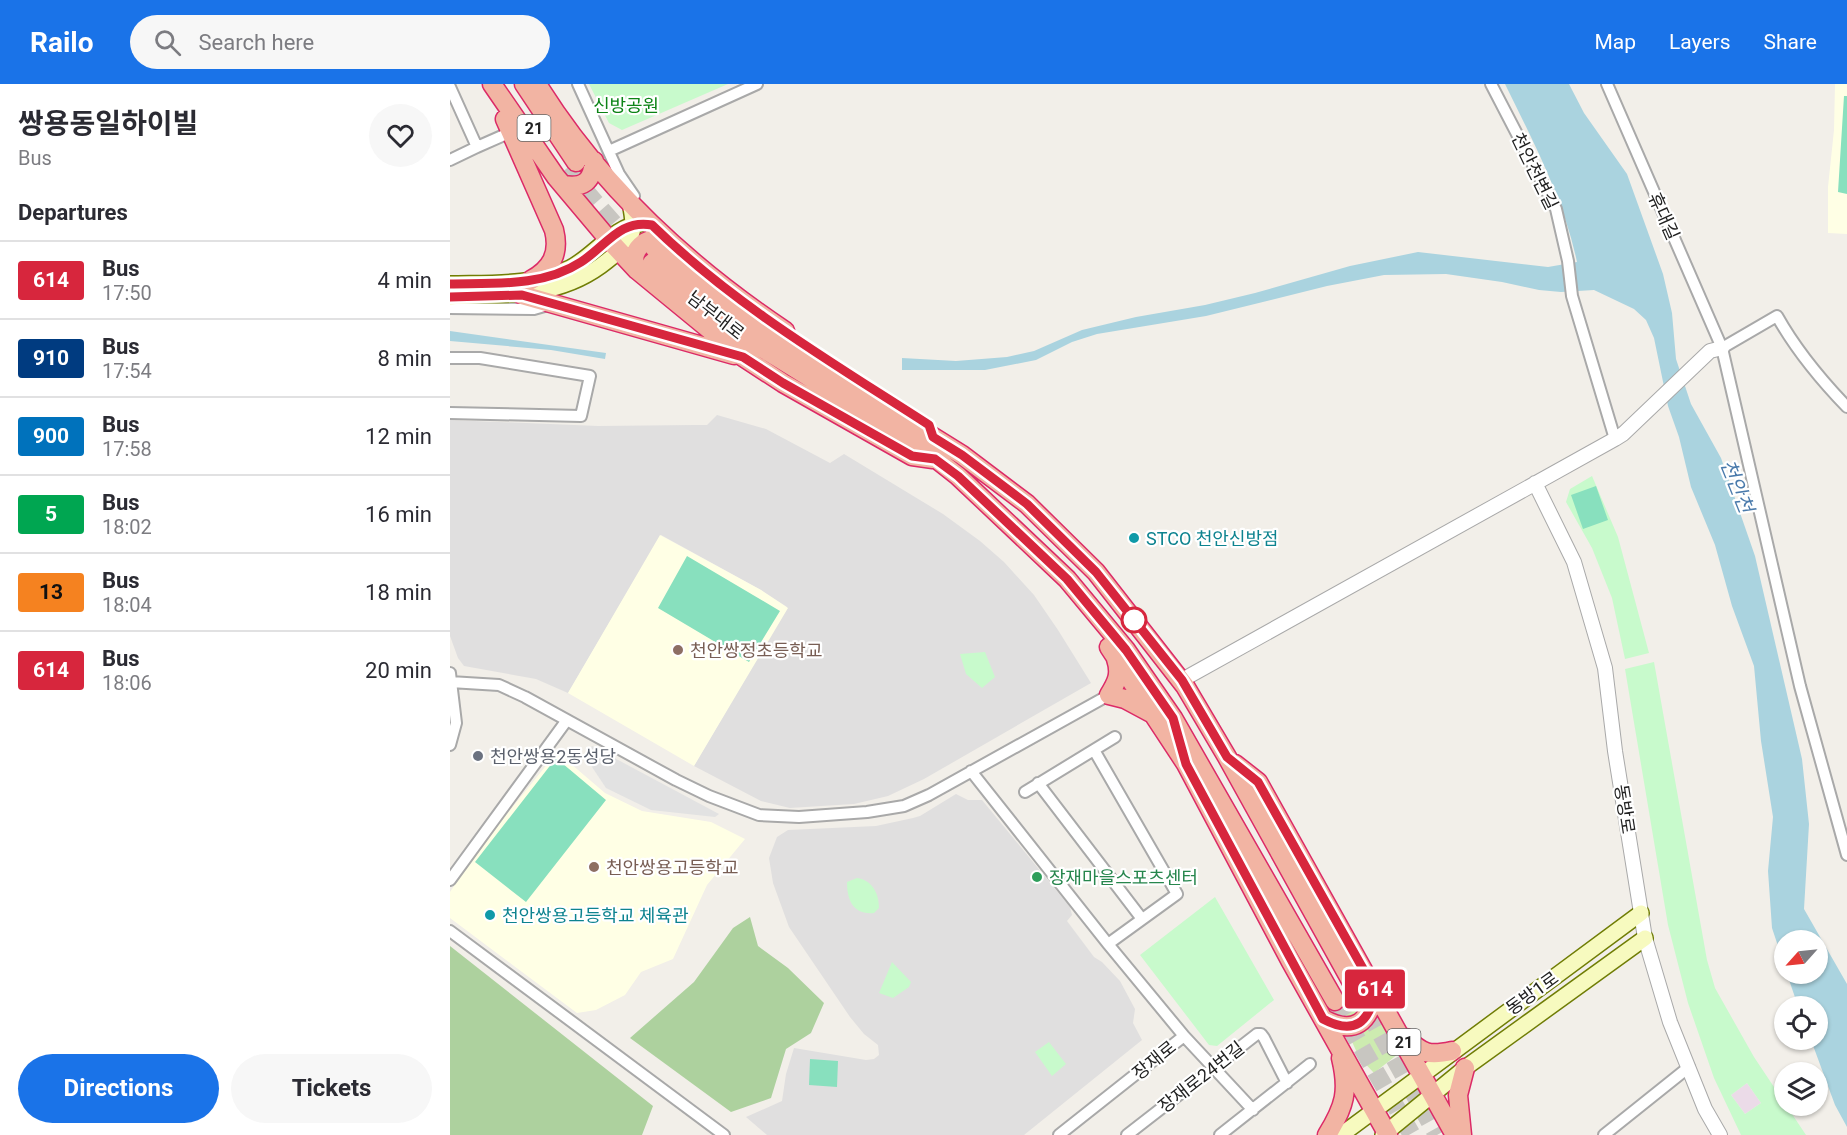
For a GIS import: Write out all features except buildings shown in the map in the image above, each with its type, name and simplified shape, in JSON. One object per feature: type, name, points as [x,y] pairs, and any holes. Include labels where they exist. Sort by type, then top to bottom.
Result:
[{"type":"highway","points":[[491,84],[557,240],[554,259],[527,288],[552,303],[743,357]]},
{"type":"highway","points":[[491,84],[514,118],[630,203],[643,225],[653,256],[743,357],[783,383],[912,456],[935,459]]},
{"type":"highway","name":"21","points":[[507,84],[528,120],[581,166]]},
{"type":"highway","name":"21","points":[[524,84],[581,166]]},
{"type":"highway","points":[[537,84],[581,166],[614,246],[653,256],[759,314],[929,425],[933,437]]},
{"type":"highway","name":"남부대로","points":[[653,256],[690,278],[746,321],[933,437]]},
{"type":"highway","name":"남부대로","points":[[653,256],[733,330],[916,443],[1006,519],[1067,579]]},
{"type":"highway","name":"21","points":[[933,437],[962,455],[1027,504],[1096,572],[1182,680],[1355,988]]},
{"type":"highway","points":[[1067,579],[1088,619],[1114,654],[1186,764],[1323,1019],[1375,1109],[1386,1134]]},
{"type":"highway","points":[[1067,579],[1149,681],[1173,718],[1335,1001]]},
{"type":"highway","points":[[1114,654],[1119,668],[1118,682],[1109,695],[1125,699],[1154,715]]},
{"type":"highway","points":[[1173,718],[1186,764]]},
{"type":"highway","name":"21","points":[[1227,757],[1258,782],[1455,1135]]},
{"type":"highway","points":[[1323,1019],[1343,1028],[1356,1025],[1370,1012],[1375,990]]},
{"type":"highway","points":[[1390,1017],[1407,1039],[1424,1053],[1437,1055],[1452,1051]]},
{"type":"highway","points":[[1327,1135],[1341,1110],[1346,1091],[1337,1042]]},
{"type":"highway","points":[[1462,1135],[1458,1095],[1465,1068]]},
{"type":"main road","points":[[450,284],[513,283],[542,292],[577,281],[593,273],[614,246],[625,227],[643,225]]},
{"type":"main road","points":[[450,297],[527,288]]},
{"type":"main road","name":"동방1로","points":[[1341,1135],[1641,913]]},
{"type":"main road","name":"동방1로","points":[[1386,1134],[1465,1068],[1645,938]]},
{"type":"street","points":[[578,84],[581,166]]},
{"type":"street","points":[[581,166],[757,84]]},
{"type":"street","name":"천안천변길","points":[[1491,84],[1556,209],[1568,261],[1572,296],[1619,436]]},
{"type":"street","name":"휴대길","points":[[1607,84],[1716,349],[1800,686],[1847,855]]},
{"type":"street","points":[[450,87],[477,147]]},
{"type":"street","points":[[450,160],[511,132]]},
{"type":"street","points":[[581,166],[619,174],[631,192],[662,226],[759,314]]},
{"type":"street","points":[[619,174],[630,203]]},
{"type":"street","points":[[450,308],[534,309],[552,303]]},
{"type":"street","points":[[1182,680],[1619,436],[1716,349],[1777,316],[1786,334],[1812,370],[1847,407]]},
{"type":"street","points":[[450,358],[480,358],[590,376],[581,416],[450,412]]},
{"type":"street","name":"동방로","points":[[1535,483],[1574,562],[1605,668],[1615,751],[1645,938],[1670,1022],[1705,1109],[1720,1135]]},
{"type":"street","points":[[450,745],[456,723],[451,679],[499,685],[701,792],[759,815],[799,816],[867,812],[903,806],[929,795],[1109,695]]},
{"type":"street","points":[[450,880],[567,720]]},
{"type":"street","points":[[1024,792],[1116,737]]},
{"type":"street","points":[[1094,750],[1177,894],[1108,944]]},
{"type":"street","name":"장재로","points":[[971,771],[1184,1036],[1059,1135]]},
{"type":"street","points":[[1038,783],[1142,919]]},
{"type":"street","points":[[450,931],[724,1135]]},
{"type":"street","name":"장재로24번길","points":[[1127,1135],[1252,1036],[1261,1034],[1287,1083]]},
{"type":"street","points":[[1184,1036],[1253,1110]]},
{"type":"street","points":[[1220,1135],[1310,1064]]},
{"type":"street","points":[[1604,1135],[1689,1067]]},
{"type":"shaded area","points":[[1835,84],[1847,84],[1847,234],[1828,233],[1828,187],[1834,130]]},
{"type":"shaded area","points":[[717,415],[766,429],[830,463],[844,454],[943,514],[1004,562],[1034,595],[1091,683],[924,779],[888,796],[854,804],[790,808],[761,801],[694,766],[787,607],[761,590],[661,535],[568,693],[536,679],[464,666],[458,658],[450,636],[450,420],[598,426],[707,425]]},
{"type":"shaded area","name":"천안쌍정초등학교","points":[[660,535],[761,590],[788,608],[694,766],[568,693]]},
{"type":"shaded area","points":[[592,746],[719,814],[715,817],[651,810],[606,788],[584,755]]},
{"type":"shaded area","name":"천안쌍용고등학교","points":[[557,752],[605,793],[642,811],[711,822],[745,839],[707,885],[673,959],[641,972],[625,995],[596,1010],[577,1013],[450,918],[450,892],[478,850]]},
{"type":"shaded area","points":[[956,794],[968,800],[982,800],[1070,907],[1072,915],[1067,921],[1094,957],[1120,981],[1135,1009],[1133,1023],[1142,1040],[1024,1135],[767,1135],[746,1117],[782,1101],[786,1074],[794,1048],[866,1060],[874,1059],[879,1055],[878,1045],[864,1034],[850,1017],[789,927],[773,883],[769,858],[777,837],[788,830],[876,826],[913,818]]},
{"type":"shaded area","points":[[1747,1083],[1761,1103],[1745,1114],[1731,1095]]},
{"type":"green space","name":"신방공원","points":[[589,84],[728,84],[622,130],[609,123]]},
{"type":"green space","points":[[1844,96],[1847,96],[1847,194],[1838,192]]},
{"type":"green space","points":[[1592,476],[1618,537],[1649,653],[1625,659],[1612,598],[1592,548],[1566,502],[1570,489]]},
{"type":"green space","points":[[1596,486],[1608,520],[1583,529],[1571,495]]},
{"type":"green space","points":[[687,556],[780,611],[749,662],[658,608]]},
{"type":"green space","points":[[985,652],[995,677],[982,688],[966,674],[960,654]]},
{"type":"green space","points":[[1654,662],[1707,960],[1715,988],[1754,1057],[1774,1087],[1774,1116],[1793,1116],[1806,1135],[1741,1135],[1714,1078],[1688,1003],[1668,925],[1625,669]],"holes":[[[1747,1083],[1761,1103],[1745,1114],[1731,1095]]]},
{"type":"green space","points":[[556,758],[606,800],[526,902],[475,862]]},
{"type":"green space","points":[[857,878],[867,881],[876,892],[879,908],[874,913],[861,912],[850,900],[847,882]]},
{"type":"green space","points":[[1215,897],[1274,1000],[1217,1046],[1209,1045],[1140,955]]},
{"type":"green space","points":[[750,917],[758,946],[788,968],[824,1003],[811,1033],[786,1049],[771,1098],[731,1112],[630,1038],[694,982],[733,928]]},
{"type":"green space","points":[[450,946],[653,1106],[642,1135],[450,1135]]},
{"type":"green space","points":[[892,962],[911,982],[909,987],[893,998],[879,993]]},
{"type":"green space","points":[[1366,987],[1366,1008],[1346,1022],[1324,1010]]},
{"type":"green space","points":[[1378,1012],[1403,1050],[1374,1073],[1359,1057],[1348,1033]]},
{"type":"green space","points":[[1049,1042],[1066,1064],[1052,1076],[1035,1052]]},
{"type":"green space","points":[[810,1059],[838,1061],[837,1087],[809,1085]]},
{"type":"water","points":[[1505,84],[1569,84],[1584,113],[1627,174],[1663,274],[1672,313],[1676,359],[1691,404],[1721,458],[1755,556],[1802,759],[1809,824],[1804,909],[1816,930],[1774,930],[1774,934],[1772,928],[1768,871],[1773,817],[1761,741],[1754,666],[1732,606],[1715,545],[1691,487],[1679,437],[1668,406],[1654,338],[1646,320],[1634,309],[1594,290],[1561,292],[1539,290],[1446,274],[1384,275],[1327,286],[1206,316],[1097,334],[1072,342],[1036,360],[985,370],[902,370],[902,358],[956,361],[1007,357],[1034,351],[1082,330],[1136,317],[1205,305],[1350,266],[1418,252],[1548,267],[1577,262],[1556,193]]},
{"type":"water","points":[[450,331],[606,353],[605,359],[551,350],[450,341]]},
{"type":"water","points":[[1828,951],[1847,984],[1847,1127],[1828,1086],[1828,1062],[1819,1062],[1815,1050],[1828,1050],[1828,996],[1795,996],[1790,984],[1828,984]]},
{"type":"tunnel","points":[[566,169],[630,242]]},
{"type":"tunnel","points":[[1355,988],[1437,1135]]},
{"type":"tunnel","points":[[1335,1001],[1412,1135]]},
{"type":"bus line","name":"614","points":[[450,284],[513,283],[557,273],[583,261],[625,227],[634,224],[652,225],[741,301],[929,425],[933,437],[962,455],[1027,504],[1096,572],[1182,680],[1227,757],[1258,782],[1375,990],[1373,1005],[1365,1019],[1356,1025],[1343,1028],[1323,1019],[1186,764],[1173,718],[1149,681],[1067,579],[958,476],[935,459],[912,456],[783,383],[743,357],[522,295],[450,297]]},
{"type":"place","name":"STCO 천안신방점","points":[[1134,538]]},
{"type":"place","name":"천안쌍정초등학교","points":[[678,650]]},
{"type":"place","name":"천안쌍용2동성당","points":[[478,756]]},
{"type":"place","name":"천안쌍용고등학교","points":[[594,867]]},
{"type":"place","name":"장재마을스포츠센터","points":[[1037,877]]},
{"type":"place","name":"천안쌍용고등학교 체육관","points":[[490,915]]},
{"type":"water label","name":"천안천","points":[[1737,486]]}]
